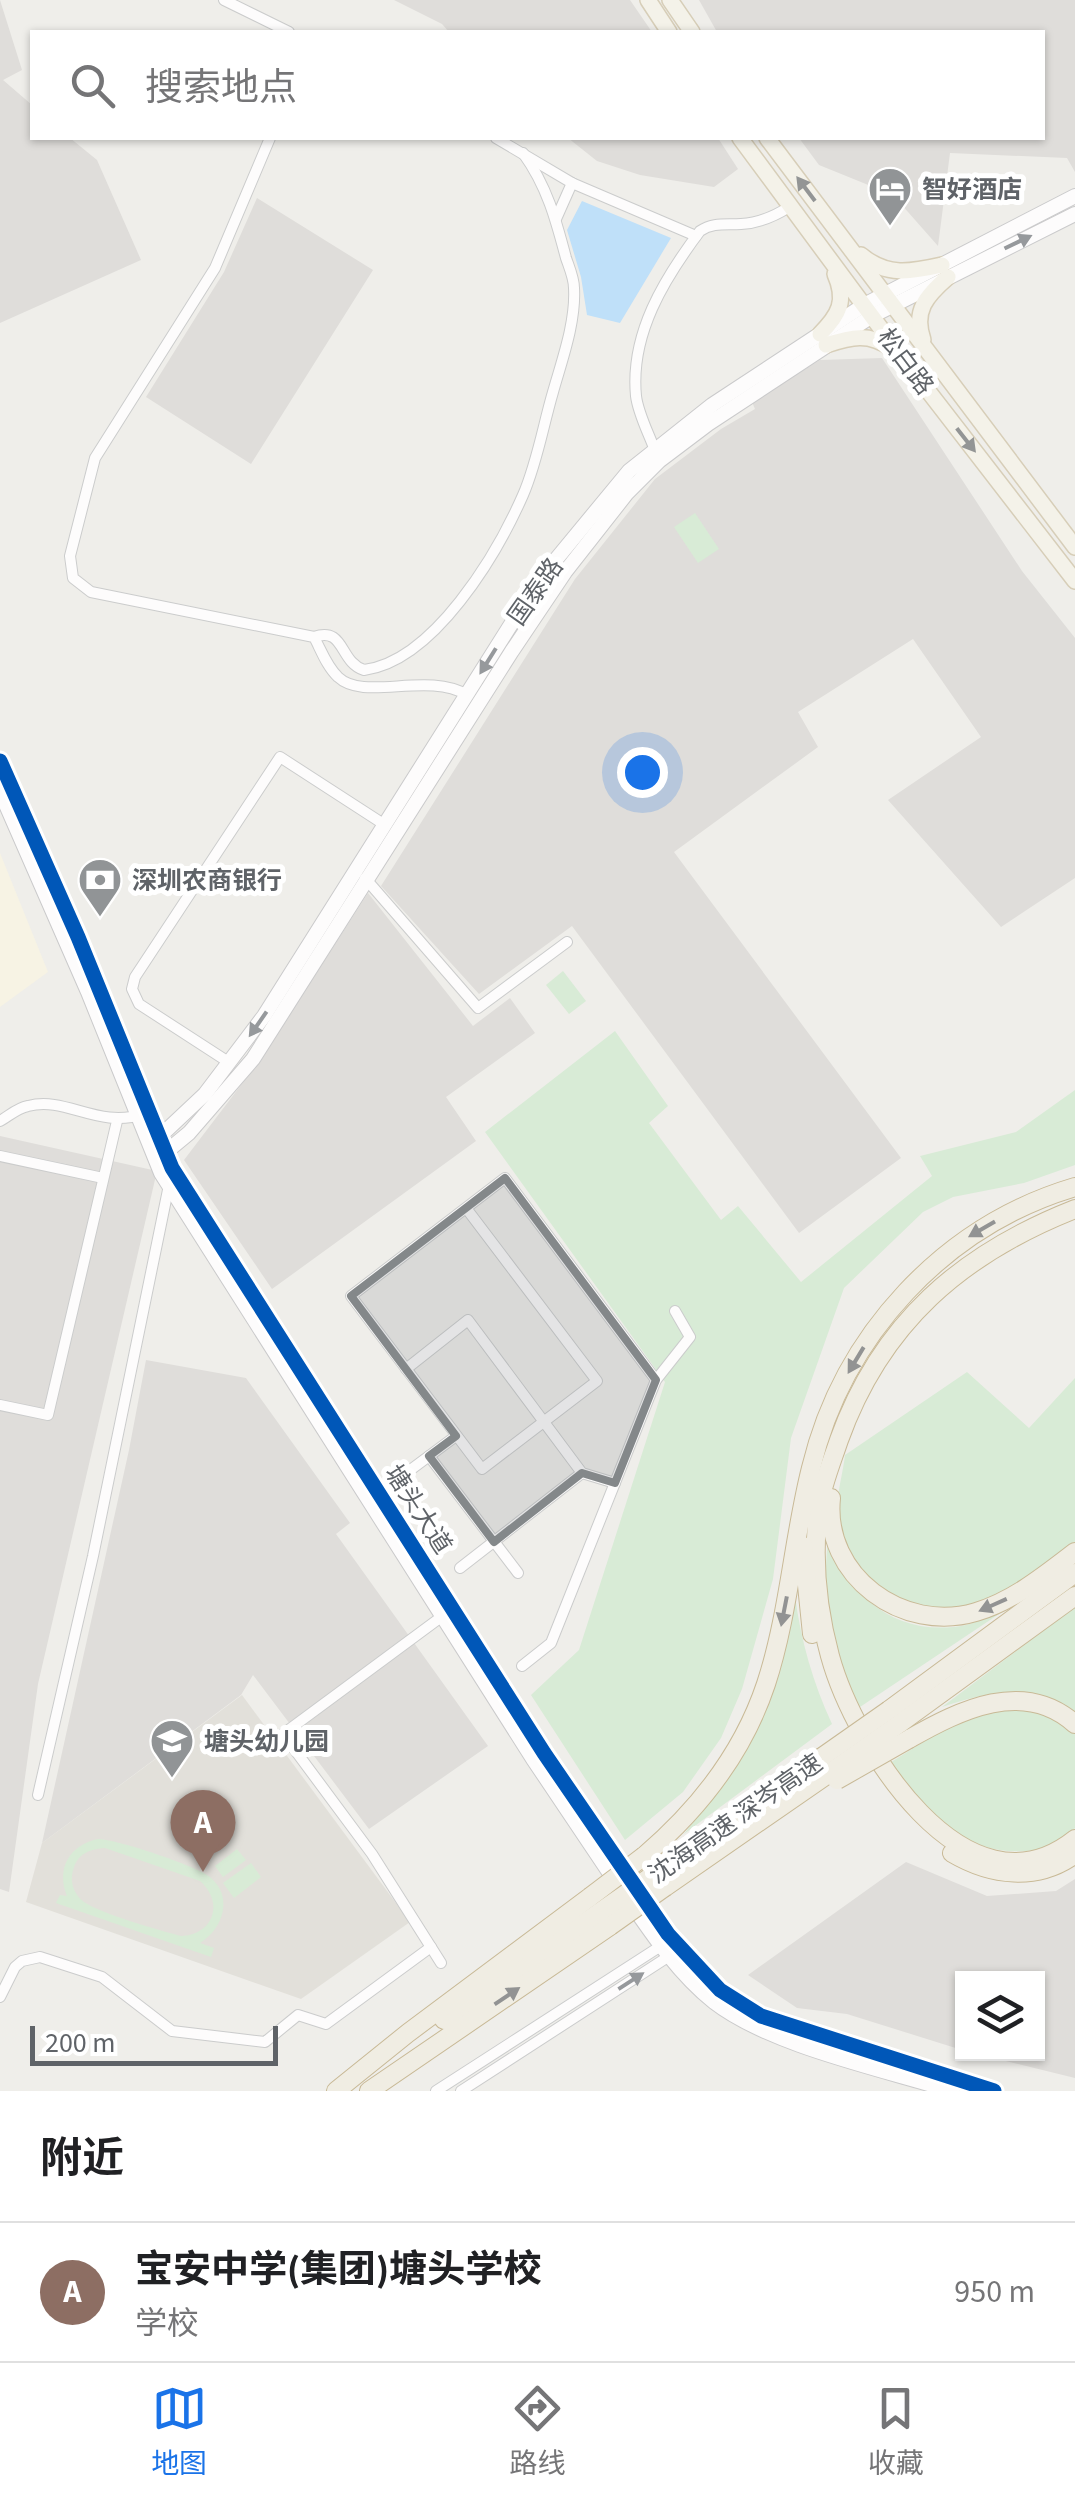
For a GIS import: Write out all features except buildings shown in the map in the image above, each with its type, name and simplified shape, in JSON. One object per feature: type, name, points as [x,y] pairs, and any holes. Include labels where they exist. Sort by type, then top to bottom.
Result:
[{"type":"highway","points":[[339,2091],[421,2023],[600,1912],[644,1856],[709,1789],[756,1711],[776,1649],[810,1471],[825,1422],[846,1377],[882,1320],[924,1272],[956,1245],[1006,1216],[1072,1187]]},
{"type":"highway","points":[[1075,1210],[1006,1241],[966,1266],[925,1300],[889,1341],[868,1374],[836,1448],[820,1504],[818,1592],[838,1681],[873,1753],[917,1810],[944,1834],[999,1860],[1046,1857],[1075,1839]]},
{"type":"highway","points":[[836,1448],[830,1514],[844,1562],[865,1587],[904,1611],[938,1617],[977,1612],[1018,1592],[1075,1552]]},
{"type":"highway","points":[[802,1516],[805,1591],[820,1665],[838,1716],[886,1793],[939,1844],[989,1870],[1037,1872],[1075,1854]]},
{"type":"highway","name":"沈海高速 深岑高速","points":[[899,1724],[962,1660],[1075,1573]]},
{"type":"highway","name":"沈海高速 深岑高速","points":[[661,1880],[899,1724],[1075,1596]]},
{"type":"highway","points":[[830,1770],[899,1724],[1007,1700],[1043,1704],[1075,1724]]},
{"type":"highway","name":"沈海高速 深岑高速","points":[[369,2091],[600,1912],[736,1838],[830,1770]]},
{"type":"main road","points":[[648,0],[668,30]]},
{"type":"main road","points":[[670,0],[691,30]]},
{"type":"main road","name":"松白路","points":[[741,140],[1075,581]]},
{"type":"main road","name":"松白路","points":[[769,140],[1075,547]]},
{"type":"main road","name":"国泰路","points":[[945,271],[1075,196]]},
{"type":"main road","name":"国泰路","points":[[164,1161],[253,1059],[362,875],[386,826],[539,580],[629,471],[654,448],[868,310],[1075,214]]},
{"type":"main road","points":[[842,238],[865,258],[888,270],[945,271]]},
{"type":"main road","points":[[818,244],[838,280],[842,298],[822,340]]},
{"type":"main road","points":[[931,358],[918,318],[926,298],[945,271]]},
{"type":"main road","points":[[822,340],[868,337],[888,346],[905,361]]},
{"type":"main road","name":"国泰路","points":[[154,1142],[205,1094],[230,1064],[554,588],[627,494],[659,460],[822,340]]},
{"type":"main road","name":"塘头大道","points":[[2,771],[164,1161],[448,1612],[671,1947],[712,2000],[756,2027],[952,2091]]},
{"type":"main road","name":"塘头大道","points":[[0,791],[144,1114]]},
{"type":"main road","name":"塘头大道","points":[[164,1161],[168,1186],[374,1497]]},
{"type":"main road","name":"塘头大道","points":[[671,1947],[720,1990],[761,2016],[994,2091]]},
{"type":"street","points":[[224,0],[285,30]]},
{"type":"street","points":[[269,140],[215,268],[96,458],[69,567],[73,578],[91,592],[314,637],[336,636],[350,662],[364,670],[396,658],[438,626],[472,585],[501,540],[524,491],[568,340],[574,287],[556,220],[540,178],[523,153]]},
{"type":"street","points":[[500,140],[572,183],[696,236]]},
{"type":"street","points":[[556,220],[572,183]]},
{"type":"street","points":[[654,448],[636,400],[638,344],[645,321],[696,236],[706,226],[749,224],[789,206]]},
{"type":"street","points":[[314,637],[331,670],[341,681],[355,687],[440,684],[467,694]]},
{"type":"street","points":[[230,1064],[135,1000],[133,983],[280,757],[386,826]]},
{"type":"street","points":[[362,875],[478,1008],[567,942]]},
{"type":"street","points":[[0,1121],[19,1109],[40,1104],[117,1121],[144,1114]]},
{"type":"street","points":[[0,1405],[48,1415],[117,1121]]},
{"type":"street","points":[[0,1156],[103,1178]]},
{"type":"street","points":[[466,1208],[597,1381],[482,1469],[351,1296],[505,1178],[656,1380]]},
{"type":"street","points":[[38,1796],[93,1556],[168,1186]]},
{"type":"street","points":[[522,1666],[552,1644],[656,1380],[690,1336],[675,1310]]},
{"type":"street","points":[[406,1369],[468,1320],[582,1473],[615,1483]]},
{"type":"street","points":[[374,1497],[456,1436]]},
{"type":"street","points":[[429,1456],[518,1574]]},
{"type":"street","points":[[460,1568],[582,1473]]},
{"type":"street","points":[[441,1964],[372,1854],[283,1734],[448,1612]]},
{"type":"street","points":[[436,2091],[671,1947]]},
{"type":"street","points":[[461,2091],[671,1947]]},
{"type":"street","points":[[0,1998],[15,1967],[40,1956],[102,1977],[172,2031],[265,2042],[298,2015],[326,2024],[431,1948]]},
{"type":"highlighted area","points":[[505,1178],[656,1380],[615,1483],[582,1473],[494,1542],[429,1456],[456,1436],[351,1296]]},
{"type":"shaded area","points":[[0,0],[22,70],[3,80],[30,103],[30,140],[72,140],[97,160],[141,260],[0,323]]},
{"type":"shaded area","points":[[394,0],[630,0],[651,30],[447,30]]},
{"type":"shaded area","points":[[699,0],[1075,0],[1075,172],[1067,158],[950,153],[938,246],[893,195],[819,165],[800,140],[1045,140],[1045,30],[716,30]]},
{"type":"shaded area","points":[[571,140],[719,140],[738,169],[714,187],[640,175],[597,161]]},
{"type":"shaded area","points":[[257,198],[373,270],[251,464],[146,397],[224,272]]},
{"type":"shaded area","points":[[882,358],[1022,571],[1075,638],[1075,878],[1001,927],[888,800],[981,737],[913,639],[798,712],[818,747],[674,852],[901,1158],[799,1233],[572,926],[479,994],[381,886],[575,579],[655,479],[721,429],[755,409],[752,402],[820,360]]},
{"type":"shaded area","points":[[0,853],[48,972],[0,1007]]},
{"type":"shaded area","points":[[368,893],[473,1026],[510,998],[535,1033],[446,1097],[476,1141],[272,1289],[184,1160],[263,1056]]},
{"type":"shaded area","points":[[0,1136],[157,1171],[38,1684],[9,1892],[0,1889]]},
{"type":"shaded area","points":[[146,1360],[246,1378],[350,1523],[336,1534],[488,1746],[369,1829],[253,1675],[241,1695],[42,1843]]},
{"type":"shaded area","points":[[242,1695],[410,1922],[301,1999],[26,1902],[42,1843]]},
{"type":"shaded area","points":[[906,1862],[987,1896],[1056,1891],[1075,1879],[1075,2078],[1006,2061],[1045,2061],[1045,1971],[955,1971],[955,2048],[847,2014],[797,2008],[748,1975]]},
{"type":"green space","points":[[695,513],[719,549],[698,563],[674,527]]},
{"type":"green space","points":[[563,971],[586,1001],[569,1014],[546,985]]},
{"type":"green space","points":[[615,1031],[668,1106],[649,1123],[721,1220],[738,1206],[801,1282],[932,1176],[920,1156],[1016,1132],[1075,1090],[1075,1165],[1024,1183],[953,1197],[923,1212],[844,1288],[791,1438],[773,1579],[742,1689],[721,1738],[683,1792],[625,1840],[531,1695],[579,1650],[665,1382],[485,1132]]},
{"type":"green space","points":[[967,1372],[1029,1428],[1075,1378],[1075,1543],[1003,1593],[976,1604],[929,1607],[887,1592],[855,1561],[838,1517],[845,1455]]},
{"type":"green space","points":[[828,1540],[860,1593],[875,1606],[910,1624],[953,1627],[1005,1610],[857,1709],[828,1607]]},
{"type":"green space","points":[[795,1596],[809,1662],[832,1724],[684,1834],[756,1731],[775,1682]]},
{"type":"green space","points":[[1075,1607],[1075,1715],[1043,1697],[1011,1692],[942,1707]]},
{"type":"green space","points":[[1008,1707],[1041,1710],[1075,1734],[1075,1828],[1060,1842],[1041,1849],[1004,1851],[965,1838],[932,1813],[888,1764],[952,1724]]},
{"type":"green space","points":[[107,1840],[138,1848],[210,1877],[222,1894],[223,1903],[215,1930],[200,1943],[214,1948],[211,1957],[56,1903],[60,1895],[67,1896],[63,1877],[68,1860],[88,1842]],"holes":[[[105,1848],[200,1881],[212,1899],[212,1916],[201,1930],[181,1936],[92,1907],[77,1895],[72,1877],[82,1855]]]},
{"type":"green space","points":[[237,1849],[246,1860],[223,1877],[215,1866]]},
{"type":"green space","points":[[251,1863],[261,1877],[234,1898],[223,1883]]},
{"type":"water","points":[[582,201],[671,238],[620,323],[587,315],[567,230]]},
{"type":"cycle path","points":[[0,761],[78,937],[172,1168],[544,1753],[668,1934],[720,1990],[761,2016],[994,2091]]},
{"type":"place","name":"智好酒店","points":[[890,227]]},
{"type":"place","name":"深圳农商银行","points":[[100,918]]},
{"type":"place","name":"塘头幼儿园","points":[[172,1779]]},
{"type":"place","name":"宝安中学(集团)塘头学校","points":[[203,1872]]}]
